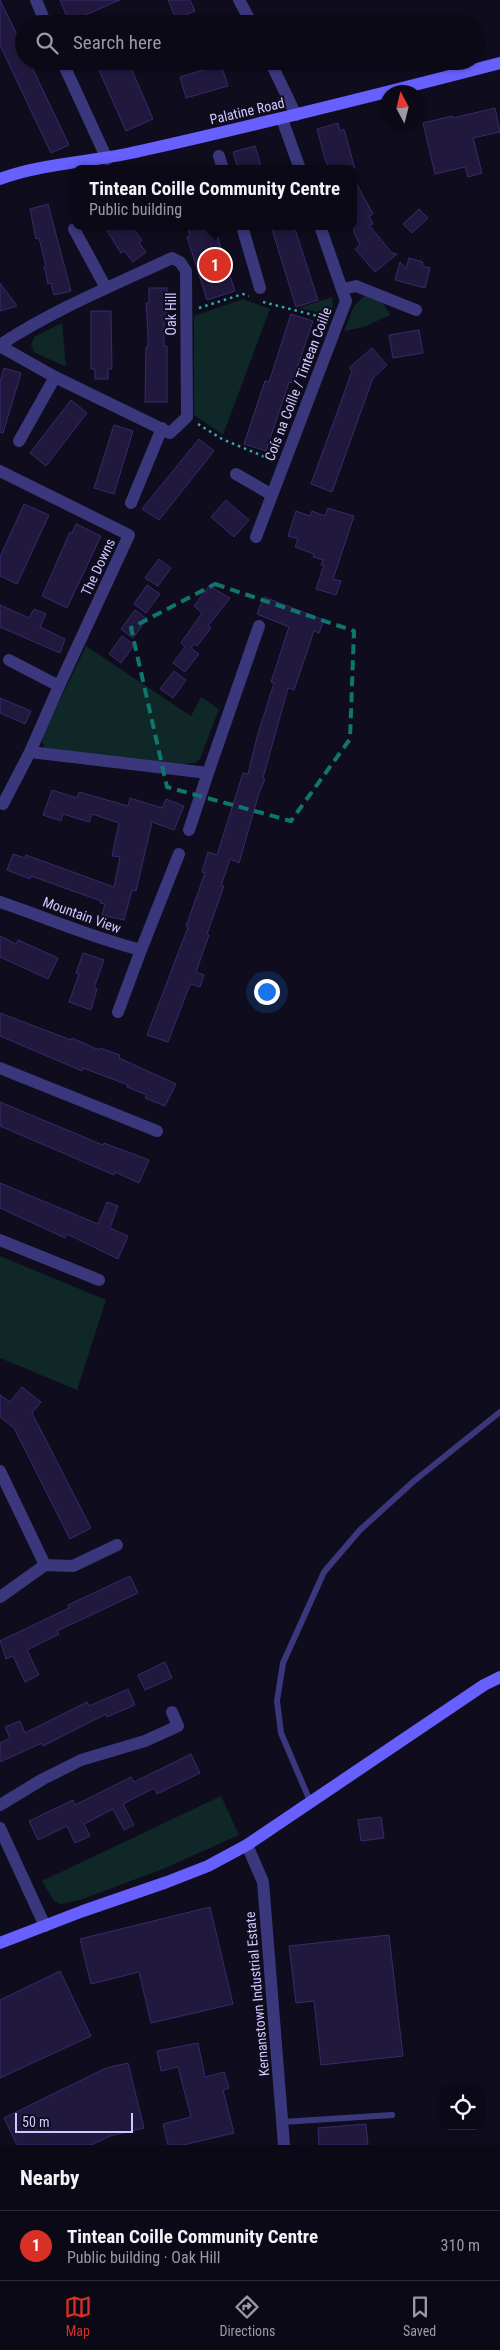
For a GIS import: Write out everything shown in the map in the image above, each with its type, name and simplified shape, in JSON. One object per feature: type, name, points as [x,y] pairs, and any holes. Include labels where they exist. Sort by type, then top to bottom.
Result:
[{"type":"main road","name":"Palatine Road","points":[[485,67],[500,63]]},
{"type":"main road","name":"Palatine Road","points":[[0,179],[18,172],[107,159],[296,116],[473,70]]},
{"type":"main road","points":[[0,1943],[208,1866],[247,1844],[484,1685],[500,1677]]},
{"type":"street","points":[[36,0],[42,15]]},
{"type":"street","points":[[239,0],[247,15]]},
{"type":"street","points":[[66,70],[107,159]]},
{"type":"street","points":[[274,70],[296,116]]},
{"type":"street","points":[[282,119],[299,165]]},
{"type":"street","points":[[75,230],[106,288]]},
{"type":"street","points":[[243,230],[257,295]]},
{"type":"street","name":"Coís na Coílle / Tintean Coille","points":[[256,537],[346,301],[321,230]]},
{"type":"street","name":"Oak Hill","points":[[162,428],[55,376],[0,346],[21,331],[106,288],[172,258],[180,262],[186,271],[187,417]]},
{"type":"street","points":[[343,289],[356,286],[416,310]]},
{"type":"street","points":[[19,441],[55,376]]},
{"type":"street","points":[[131,502],[162,428],[170,433],[187,417]]},
{"type":"street","name":"The Downs","points":[[1,473],[129,535],[30,752],[3,804]]},
{"type":"street","points":[[236,474],[272,495]]},
{"type":"street","points":[[189,830],[259,626]]},
{"type":"street","points":[[9,660],[59,686]]},
{"type":"street","points":[[30,752],[208,773]]},
{"type":"street","points":[[118,1012],[179,854]]},
{"type":"street","name":"Mountain View","points":[[0,902],[50,919],[96,939],[141,950]]},
{"type":"street","points":[[0,1068],[157,1131]]},
{"type":"street","points":[[0,1240],[100,1280]]},
{"type":"street","points":[[0,1471],[46,1565]]},
{"type":"street","points":[[0,1597],[46,1565],[73,1566],[117,1545]]},
{"type":"street","points":[[0,1805],[43,1779],[81,1760],[145,1742],[178,1726],[172,1712]]},
{"type":"street","points":[[0,1828],[45,1926]]},
{"type":"street","name":"Kernanstown Industrial Estate","points":[[247,1844],[263,1882],[284,2145]]},
{"type":"lane","points":[[310,1800],[281,1733],[277,1701],[283,1663],[324,1572],[360,1530],[414,1481],[500,1412]]},
{"type":"lane","points":[[282,2122],[392,2115]]},
{"type":"path","points":[[186,312],[243,294],[257,295],[276,307],[339,321]]},
{"type":"path","points":[[187,417],[222,439],[284,465]]},
{"type":"highlighted area","points":[[215,584],[354,631],[350,739],[291,821],[167,787],[131,628]]},
{"type":"green space","points":[[364,296],[381,300],[390,315],[364,327],[344,331],[354,306]]},
{"type":"green space","points":[[332,297],[333,305],[330,315],[299,308]]},
{"type":"green space","points":[[243,299],[270,309],[223,435],[194,415],[194,316]]},
{"type":"green space","points":[[62,323],[66,367],[34,352],[31,345],[34,337]]},
{"type":"green space","points":[[86,646],[191,716],[201,697],[219,709],[200,759],[195,763],[181,764],[47,751],[42,742],[43,735]]},
{"type":"green space","points":[[0,1256],[106,1300],[77,1390],[0,1358]]},
{"type":"green space","points":[[221,1796],[239,1835],[163,1869],[80,1900],[61,1904],[54,1901],[42,1881]]},
{"type":"building","points":[[0,0],[15,31],[15,70],[33,70],[69,145],[51,153],[0,45]]},
{"type":"building","points":[[60,0],[120,0],[85,15],[66,15]]},
{"type":"building","points":[[168,0],[190,0],[195,11],[186,15],[174,15]]},
{"type":"building","points":[[99,70],[132,70],[153,119],[126,131]]},
{"type":"building","points":[[203,70],[223,70],[228,86],[186,98],[180,77]]},
{"type":"building","points":[[495,108],[500,132],[473,138],[482,173],[468,177],[465,167],[435,174],[425,130],[425,123],[452,116],[453,118]]},
{"type":"building","points":[[338,123],[340,131],[344,129],[354,165],[327,165],[317,129]]},
{"type":"building","points":[[255,146],[261,165],[237,165],[233,152]]},
{"type":"building","points":[[357,185],[373,214],[369,216],[373,224],[369,225],[392,253],[397,254],[375,272],[355,249],[360,245],[354,230],[357,230]]},
{"type":"building","points":[[48,204],[71,291],[54,295],[51,283],[48,284],[44,267],[46,266],[39,238],[36,239],[30,209]]},
{"type":"building","points":[[419,209],[428,218],[412,233],[403,224]]},
{"type":"building","points":[[107,230],[134,230],[142,240],[139,243],[146,252],[133,262],[124,251],[121,253]]},
{"type":"building","points":[[188,230],[215,230],[235,291],[207,300],[187,237],[190,236]]},
{"type":"building","points":[[272,230],[295,230],[318,300],[296,307]]},
{"type":"building","points":[[409,258],[423,262],[422,266],[430,268],[425,288],[395,280],[400,262],[406,269]]},
{"type":"building","points":[[0,283],[17,306],[0,311]]},
{"type":"building","points":[[149,288],[167,288],[167,320],[164,320],[164,346],[167,346],[167,402],[145,402],[146,347],[148,347],[146,303],[149,303]]},
{"type":"building","points":[[91,311],[111,311],[112,369],[108,369],[108,379],[95,379],[95,369],[91,369]]},
{"type":"building","points":[[291,314],[313,321],[292,383],[289,382],[266,451],[244,444],[265,381],[269,382]]},
{"type":"building","points":[[419,330],[423,353],[393,358],[389,335]]},
{"type":"building","points":[[372,348],[387,365],[373,378],[332,492],[311,484],[352,371],[349,368]]},
{"type":"building","points":[[4,368],[21,373],[3,433],[0,432],[0,382]]},
{"type":"building","points":[[71,400],[87,413],[46,466],[30,453]]},
{"type":"building","points":[[114,425],[133,431],[114,494],[94,488]]},
{"type":"building","points":[[199,439],[214,451],[159,520],[142,509]]},
{"type":"building","points":[[226,500],[249,520],[234,537],[211,517]]},
{"type":"building","points":[[24,504],[49,515],[17,584],[0,576],[0,557]]},
{"type":"building","points":[[328,508],[354,516],[333,579],[341,581],[336,595],[316,589],[324,565],[321,565],[323,560],[313,557],[314,554],[295,547],[298,539],[288,536],[296,511],[310,516],[312,511],[325,516]]},
{"type":"building","points":[[76,524],[101,536],[67,608],[42,596],[70,532],[72,533]]},
{"type":"building","points":[[159,559],[171,568],[158,586],[145,578]]},
{"type":"building","points":[[147,585],[160,594],[146,613],[134,604]]},
{"type":"building","points":[[209,586],[230,598],[208,626],[211,628],[197,646],[194,644],[191,648],[199,654],[185,672],[173,663],[185,647],[181,643],[202,613],[194,606]]},
{"type":"building","points":[[264,597],[324,620],[319,633],[314,631],[294,690],[288,688],[263,778],[265,779],[259,793],[239,863],[230,859],[221,886],[224,886],[196,972],[204,975],[200,987],[191,984],[189,987],[168,1042],[147,1035],[188,927],[186,926],[205,873],[202,872],[208,852],[217,855],[243,773],[248,774],[257,737],[274,683],[271,682],[289,627],[257,614]]},
{"type":"building","points":[[0,605],[29,618],[34,609],[46,614],[40,627],[65,639],[60,653],[0,627]]},
{"type":"building","points":[[135,610],[147,619],[133,638],[121,629]]},
{"type":"building","points":[[122,636],[134,645],[121,663],[109,654]]},
{"type":"building","points":[[174,671],[186,680],[173,698],[160,689]]},
{"type":"building","points":[[0,698],[31,711],[25,724],[0,713]]},
{"type":"building","points":[[52,790],[77,798],[79,792],[128,806],[130,798],[162,808],[166,799],[184,806],[174,830],[152,822],[136,891],[132,890],[124,920],[102,915],[105,904],[100,903],[101,901],[31,876],[30,879],[7,870],[13,854],[25,858],[26,855],[114,887],[120,857],[112,856],[119,823],[92,814],[89,822],[63,814],[61,821],[43,815]]},
{"type":"building","points":[[0,936],[16,944],[18,940],[58,958],[48,979],[0,957]]},
{"type":"building","points":[[83,953],[104,960],[94,988],[97,989],[91,1010],[69,1002],[79,974],[76,973]]},
{"type":"building","points":[[0,1013],[71,1040],[72,1038],[99,1050],[100,1048],[120,1055],[119,1058],[176,1084],[165,1106],[145,1098],[147,1095],[127,1087],[128,1085],[83,1068],[82,1071],[0,1036]]},
{"type":"building","points":[[0,1102],[103,1145],[104,1143],[149,1160],[139,1183],[115,1172],[114,1175],[0,1126]]},
{"type":"building","points":[[0,1183],[98,1224],[107,1202],[118,1206],[110,1228],[128,1236],[118,1259],[67,1234],[65,1238],[0,1208]]},
{"type":"building","points":[[22,1387],[41,1402],[32,1413],[91,1528],[70,1539],[14,1428],[0,1417],[0,1395],[10,1402]]},
{"type":"building","points":[[130,1576],[138,1593],[57,1631],[59,1634],[27,1650],[39,1675],[25,1682],[13,1656],[6,1659],[0,1641],[69,1608],[68,1605]]},
{"type":"building","points":[[165,1662],[172,1678],[145,1690],[138,1675]]},
{"type":"building","points":[[128,1689],[135,1705],[107,1717],[106,1714],[43,1746],[42,1743],[0,1762],[0,1743],[10,1738],[5,1727],[20,1721],[25,1733],[87,1702],[89,1706]]},
{"type":"building","points":[[191,1754],[200,1773],[157,1794],[154,1788],[123,1804],[134,1825],[124,1830],[113,1809],[84,1824],[90,1836],[75,1843],[67,1826],[38,1840],[29,1821],[73,1800],[75,1805],[131,1777],[134,1782]]},
{"type":"building","points":[[381,1817],[384,1838],[361,1841],[358,1820]]},
{"type":"building","points":[[210,1907],[233,2004],[151,2023],[139,1972],[91,1984],[80,1939]]},
{"type":"building","points":[[389,1935],[403,2056],[321,2065],[314,2001],[296,2003],[289,1946]]},
{"type":"building","points":[[60,1971],[91,2036],[0,2078],[0,2000]]},
{"type":"building","points":[[198,2043],[205,2077],[224,2072],[229,2088],[223,2090],[234,2133],[183,2145],[168,2145],[163,2124],[191,2117],[178,2067],[161,2071],[157,2051]]},
{"type":"building","points":[[128,2063],[144,2128],[110,2136],[91,2145],[17,2145],[4,2118],[106,2068]]},
{"type":"building","points":[[366,2124],[368,2145],[319,2145],[318,2128]]},
{"type":"place","name":"Tintean Coille Community Centre","points":[[215,265]]}]
